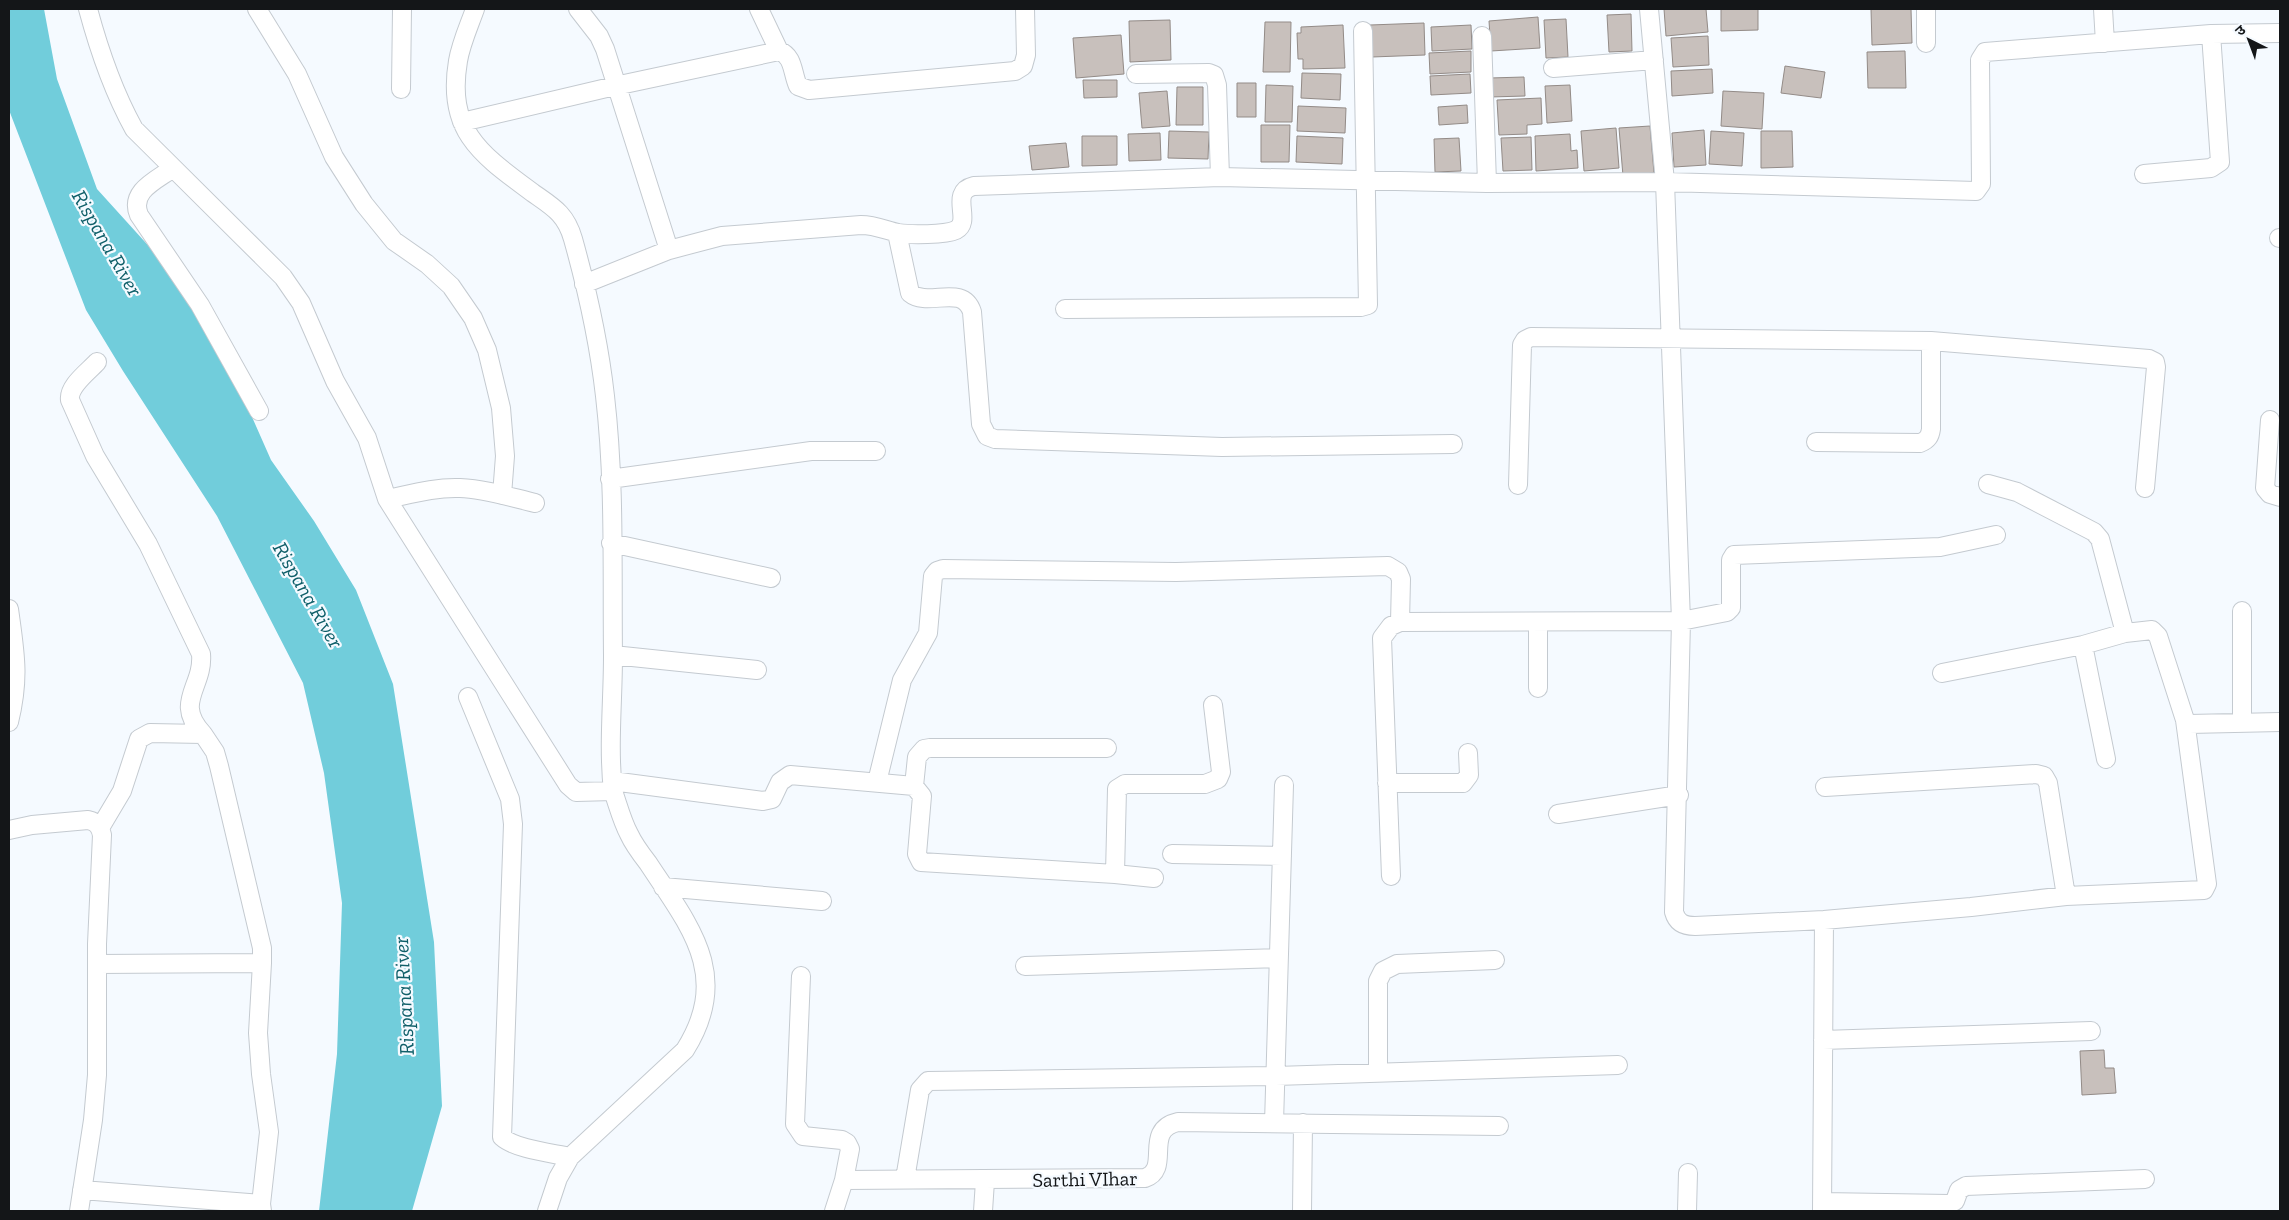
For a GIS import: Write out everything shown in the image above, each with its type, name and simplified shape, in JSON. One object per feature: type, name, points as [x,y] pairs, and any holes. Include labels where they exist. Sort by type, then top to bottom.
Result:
[{"type":"street","points":[[88,9],[98,46],[123,110],[134,128],[284,277],[293,289],[311,321],[335,381],[367,438],[388,499],[568,785],[576,792],[613,786],[763,801],[772,799],[780,782],[790,775],[914,786]]},
{"type":"street","points":[[257,9],[297,74],[334,156],[364,204],[394,241],[427,264],[445,280],[462,300],[473,318],[487,350],[501,408],[505,456],[502,495]]},
{"type":"street","points":[[401,88],[402,9]]},
{"type":"street","points":[[475,9],[458,59],[456,106],[470,138],[483,154],[564,217],[573,237],[584,284],[605,394],[610,479],[613,786],[629,835],[690,928],[703,959],[707,982],[705,1008],[698,1031],[685,1050],[570,1157],[558,1178],[547,1211]]},
{"type":"street","points":[[578,9],[599,36],[653,196],[669,250]]},
{"type":"street","points":[[759,9],[779,50],[790,58],[798,86],[803,90],[1015,71],[1023,66],[1026,55],[1026,9]]},
{"type":"street","points":[[1649,9],[1665,182],[1669,339],[1681,621],[1674,912],[1678,921],[1684,925],[1694,926],[1824,920],[1972,907],[2066,896],[2199,892],[2206,888],[2185,720],[2156,633],[2149,630],[2125,633],[2083,645],[1942,673]]},
{"type":"street","points":[[1926,9],[1926,43]]},
{"type":"street","points":[[2103,9],[2105,43]]},
{"type":"street","points":[[1065,309],[1366,306],[1369,301],[1363,31]]},
{"type":"street","points":[[584,284],[669,250],[722,236],[750,232],[861,225],[879,226],[897,233],[908,234],[956,230],[962,222],[963,192],[967,187],[974,186],[1220,177],[1487,183],[1665,182],[1976,191],[1981,184],[1980,60],[1983,54],[1989,51],[2212,34],[2280,33]]},
{"type":"street","points":[[2144,174],[2211,168],[2220,162],[2212,34]]},
{"type":"street","points":[[1482,36],[1487,183]]},
{"type":"street","points":[[462,122],[779,50]]},
{"type":"street","points":[[1553,68],[1654,60]]},
{"type":"street","points":[[1136,74],[1209,73],[1214,75],[1218,85],[1220,177]]},
{"type":"street","points":[[173,168],[142,190],[136,198],[135,207],[200,305],[259,412]]},
{"type":"street","points":[[897,233],[910,293],[920,297],[961,298],[970,305],[982,424],[987,436],[995,438],[1222,447],[1453,444]]},
{"type":"street","points":[[1518,485],[1522,345],[1524,340],[1531,337],[1931,341],[2149,359],[2153,361],[2156,367],[2145,488]]},
{"type":"street","points":[[1816,442],[1925,441],[1932,429],[1931,341]]},
{"type":"street","points":[[82,1190],[261,1208],[269,1132],[259,1048],[262,963],[260,931],[241,864],[215,752],[193,723],[189,708],[193,688],[200,671],[201,654],[148,544],[95,456],[70,400],[69,394],[72,388],[96,362]]},
{"type":"street","points":[[2270,420],[2265,488],[2270,494],[2280,497]]},
{"type":"street","points":[[610,479],[811,451],[876,451]]},
{"type":"street","points":[[1988,484],[2017,492],[2094,532],[2100,539],[2125,633]]},
{"type":"street","points":[[388,499],[428,490],[458,488],[502,495],[535,503]]},
{"type":"street","points":[[1391,876],[1382,638],[1392,626],[1400,622],[1681,621],[1727,612],[1731,608],[1731,560],[1734,555],[1940,547],[1996,535]]},
{"type":"street","points":[[611,543],[771,578]]},
{"type":"street","points":[[878,782],[902,680],[928,633],[933,576],[937,571],[943,569],[1176,572],[1388,566],[1398,572],[1400,579],[1400,622]]},
{"type":"street","points":[[9,609],[17,668],[16,685],[9,722]]},
{"type":"street","points":[[2242,611],[2242,723]]},
{"type":"street","points":[[1538,622],[1538,688]]},
{"type":"street","points":[[2083,645],[2106,759]]},
{"type":"street","points":[[613,655],[757,670]]},
{"type":"street","points":[[468,697],[510,799],[513,824],[502,1137],[517,1145],[570,1157]]},
{"type":"street","points":[[1115,874],[1115,793],[1120,785],[1205,784],[1218,779],[1221,772],[1213,705]]},
{"type":"street","points":[[2185,720],[2191,724],[2280,722]]},
{"type":"street","points":[[79,1211],[95,1100],[100,828],[122,791],[139,739],[150,733],[203,734]]},
{"type":"street","points":[[1108,748],[924,749],[917,758],[914,786],[922,796],[916,854],[921,862],[1154,878]]},
{"type":"street","points":[[1387,783],[1463,783],[1470,775],[1468,753]]},
{"type":"street","points":[[1825,787],[2036,774],[2044,776],[2048,783],[2066,896]]},
{"type":"street","points":[[1274,1123],[1284,785]]},
{"type":"street","points":[[1558,814],[1678,796]]},
{"type":"street","points":[[9,830],[32,825],[88,820],[95,821],[100,828]]},
{"type":"street","points":[[1172,854],[1282,856]]},
{"type":"street","points":[[663,887],[822,901]]},
{"type":"street","points":[[1824,920],[1822,1207],[1949,1204],[1956,1206],[1959,1190],[1966,1186],[2145,1179]]},
{"type":"street","points":[[1025,966],[1278,958]]},
{"type":"street","points":[[1378,1072],[1378,981],[1383,971],[1397,964],[1495,960]]},
{"type":"street","points":[[97,964],[262,963]]},
{"type":"street","points":[[801,976],[795,1124],[803,1136],[842,1140],[847,1143],[850,1149],[844,1180],[834,1211]]},
{"type":"street","points":[[1823,1040],[2091,1031]]},
{"type":"street","points":[[905,1179],[920,1090],[928,1081],[1276,1076],[1618,1065]]},
{"type":"street","name":"Sarthi VIhar","points":[[844,1180],[985,1181],[1145,1178],[1154,1173],[1159,1137],[1169,1124],[1178,1122],[1499,1126]]},
{"type":"street","points":[[1302,1211],[1303,1123]]},
{"type":"street","points":[[1686,1211],[1688,1173]]},
{"type":"street","points":[[983,1211],[985,1181]]},
{"type":"water","name":"Rispana River","points":[[9,9],[44,9],[57,79],[97,189],[174,274],[244,399],[271,460],[314,521],[356,590],[393,684],[434,942],[442,1106],[412,1211],[319,1211],[337,1054],[342,903],[324,773],[303,683],[217,516],[123,371],[86,310],[9,110]]},
{"type":"building","points":[[1664,9],[1706,9],[1708,32],[1666,36]]},
{"type":"building","points":[[1721,9],[1758,9],[1758,30],[1721,31]]},
{"type":"building","points":[[1871,9],[1911,9],[1912,43],[1872,45]]},
{"type":"building","points":[[1631,14],[1632,51],[1609,52],[1607,15]]},
{"type":"building","points":[[1538,17],[1540,48],[1491,51],[1489,21]]},
{"type":"building","points":[[1566,19],[1568,57],[1546,58],[1544,20]]},
{"type":"building","points":[[1170,20],[1171,60],[1130,62],[1129,21]]},
{"type":"building","points":[[1265,22],[1291,22],[1290,72],[1263,72]]},
{"type":"building","points":[[1424,23],[1425,55],[1372,57],[1370,25]]},
{"type":"building","points":[[1343,25],[1345,68],[1303,69],[1303,59],[1298,59],[1297,33],[1301,33],[1301,27]]},
{"type":"building","points":[[1471,25],[1472,49],[1432,51],[1431,27]]},
{"type":"building","points":[[1121,35],[1124,74],[1076,78],[1073,38]]},
{"type":"building","points":[[1708,36],[1709,65],[1673,67],[1671,38]]},
{"type":"building","points":[[1471,51],[1471,72],[1430,74],[1429,53]]},
{"type":"building","points":[[1905,51],[1906,88],[1868,88],[1867,52]]},
{"type":"building","points":[[1785,66],[1825,72],[1821,98],[1781,93]]},
{"type":"building","points":[[1712,69],[1713,93],[1672,96],[1671,71]]},
{"type":"building","points":[[1302,73],[1341,74],[1340,100],[1301,98]]},
{"type":"building","points":[[1470,74],[1471,93],[1431,95],[1430,76]]},
{"type":"building","points":[[1524,77],[1525,96],[1490,97],[1490,78]]},
{"type":"building","points":[[1083,80],[1117,80],[1117,97],[1084,98]]},
{"type":"building","points":[[1237,83],[1256,83],[1256,117],[1237,117]]},
{"type":"building","points":[[1266,85],[1293,86],[1292,122],[1265,122]]},
{"type":"building","points":[[1570,85],[1572,121],[1547,123],[1545,86]]},
{"type":"building","points":[[1177,87],[1203,87],[1203,125],[1176,125]]},
{"type":"building","points":[[1167,91],[1170,126],[1142,128],[1139,93]]},
{"type":"building","points":[[1723,91],[1764,93],[1762,129],[1721,126]]},
{"type":"building","points":[[1541,98],[1542,124],[1527,125],[1527,134],[1499,135],[1497,100]]},
{"type":"building","points":[[1467,105],[1468,123],[1439,125],[1438,107]]},
{"type":"building","points":[[1298,106],[1346,108],[1345,133],[1297,131]]},
{"type":"building","points":[[1261,125],[1290,125],[1289,162],[1261,162]]},
{"type":"building","points":[[1650,126],[1654,173],[1623,176],[1619,128]]},
{"type":"building","points":[[1616,128],[1619,168],[1584,171],[1581,131]]},
{"type":"building","points":[[1704,130],[1706,165],[1674,167],[1672,133]]},
{"type":"building","points":[[1169,131],[1209,132],[1208,159],[1168,158]]},
{"type":"building","points":[[1711,131],[1744,133],[1742,166],[1709,164]]},
{"type":"building","points":[[1761,131],[1792,131],[1793,167],[1761,168]]},
{"type":"building","points":[[1160,133],[1161,160],[1129,161],[1128,134]]},
{"type":"building","points":[[1570,134],[1571,151],[1577,150],[1578,168],[1536,171],[1535,136]]},
{"type":"building","points":[[1082,136],[1117,136],[1117,165],[1082,166]]},
{"type":"building","points":[[1297,136],[1343,138],[1342,164],[1296,162]]},
{"type":"building","points":[[1531,137],[1532,170],[1503,171],[1501,138]]},
{"type":"building","points":[[1459,138],[1461,171],[1435,172],[1434,139]]},
{"type":"building","points":[[1066,143],[1069,167],[1032,170],[1029,146]]},
{"type":"building","points":[[2104,1050],[2105,1068],[2114,1068],[2116,1093],[2082,1095],[2080,1051]]}]
